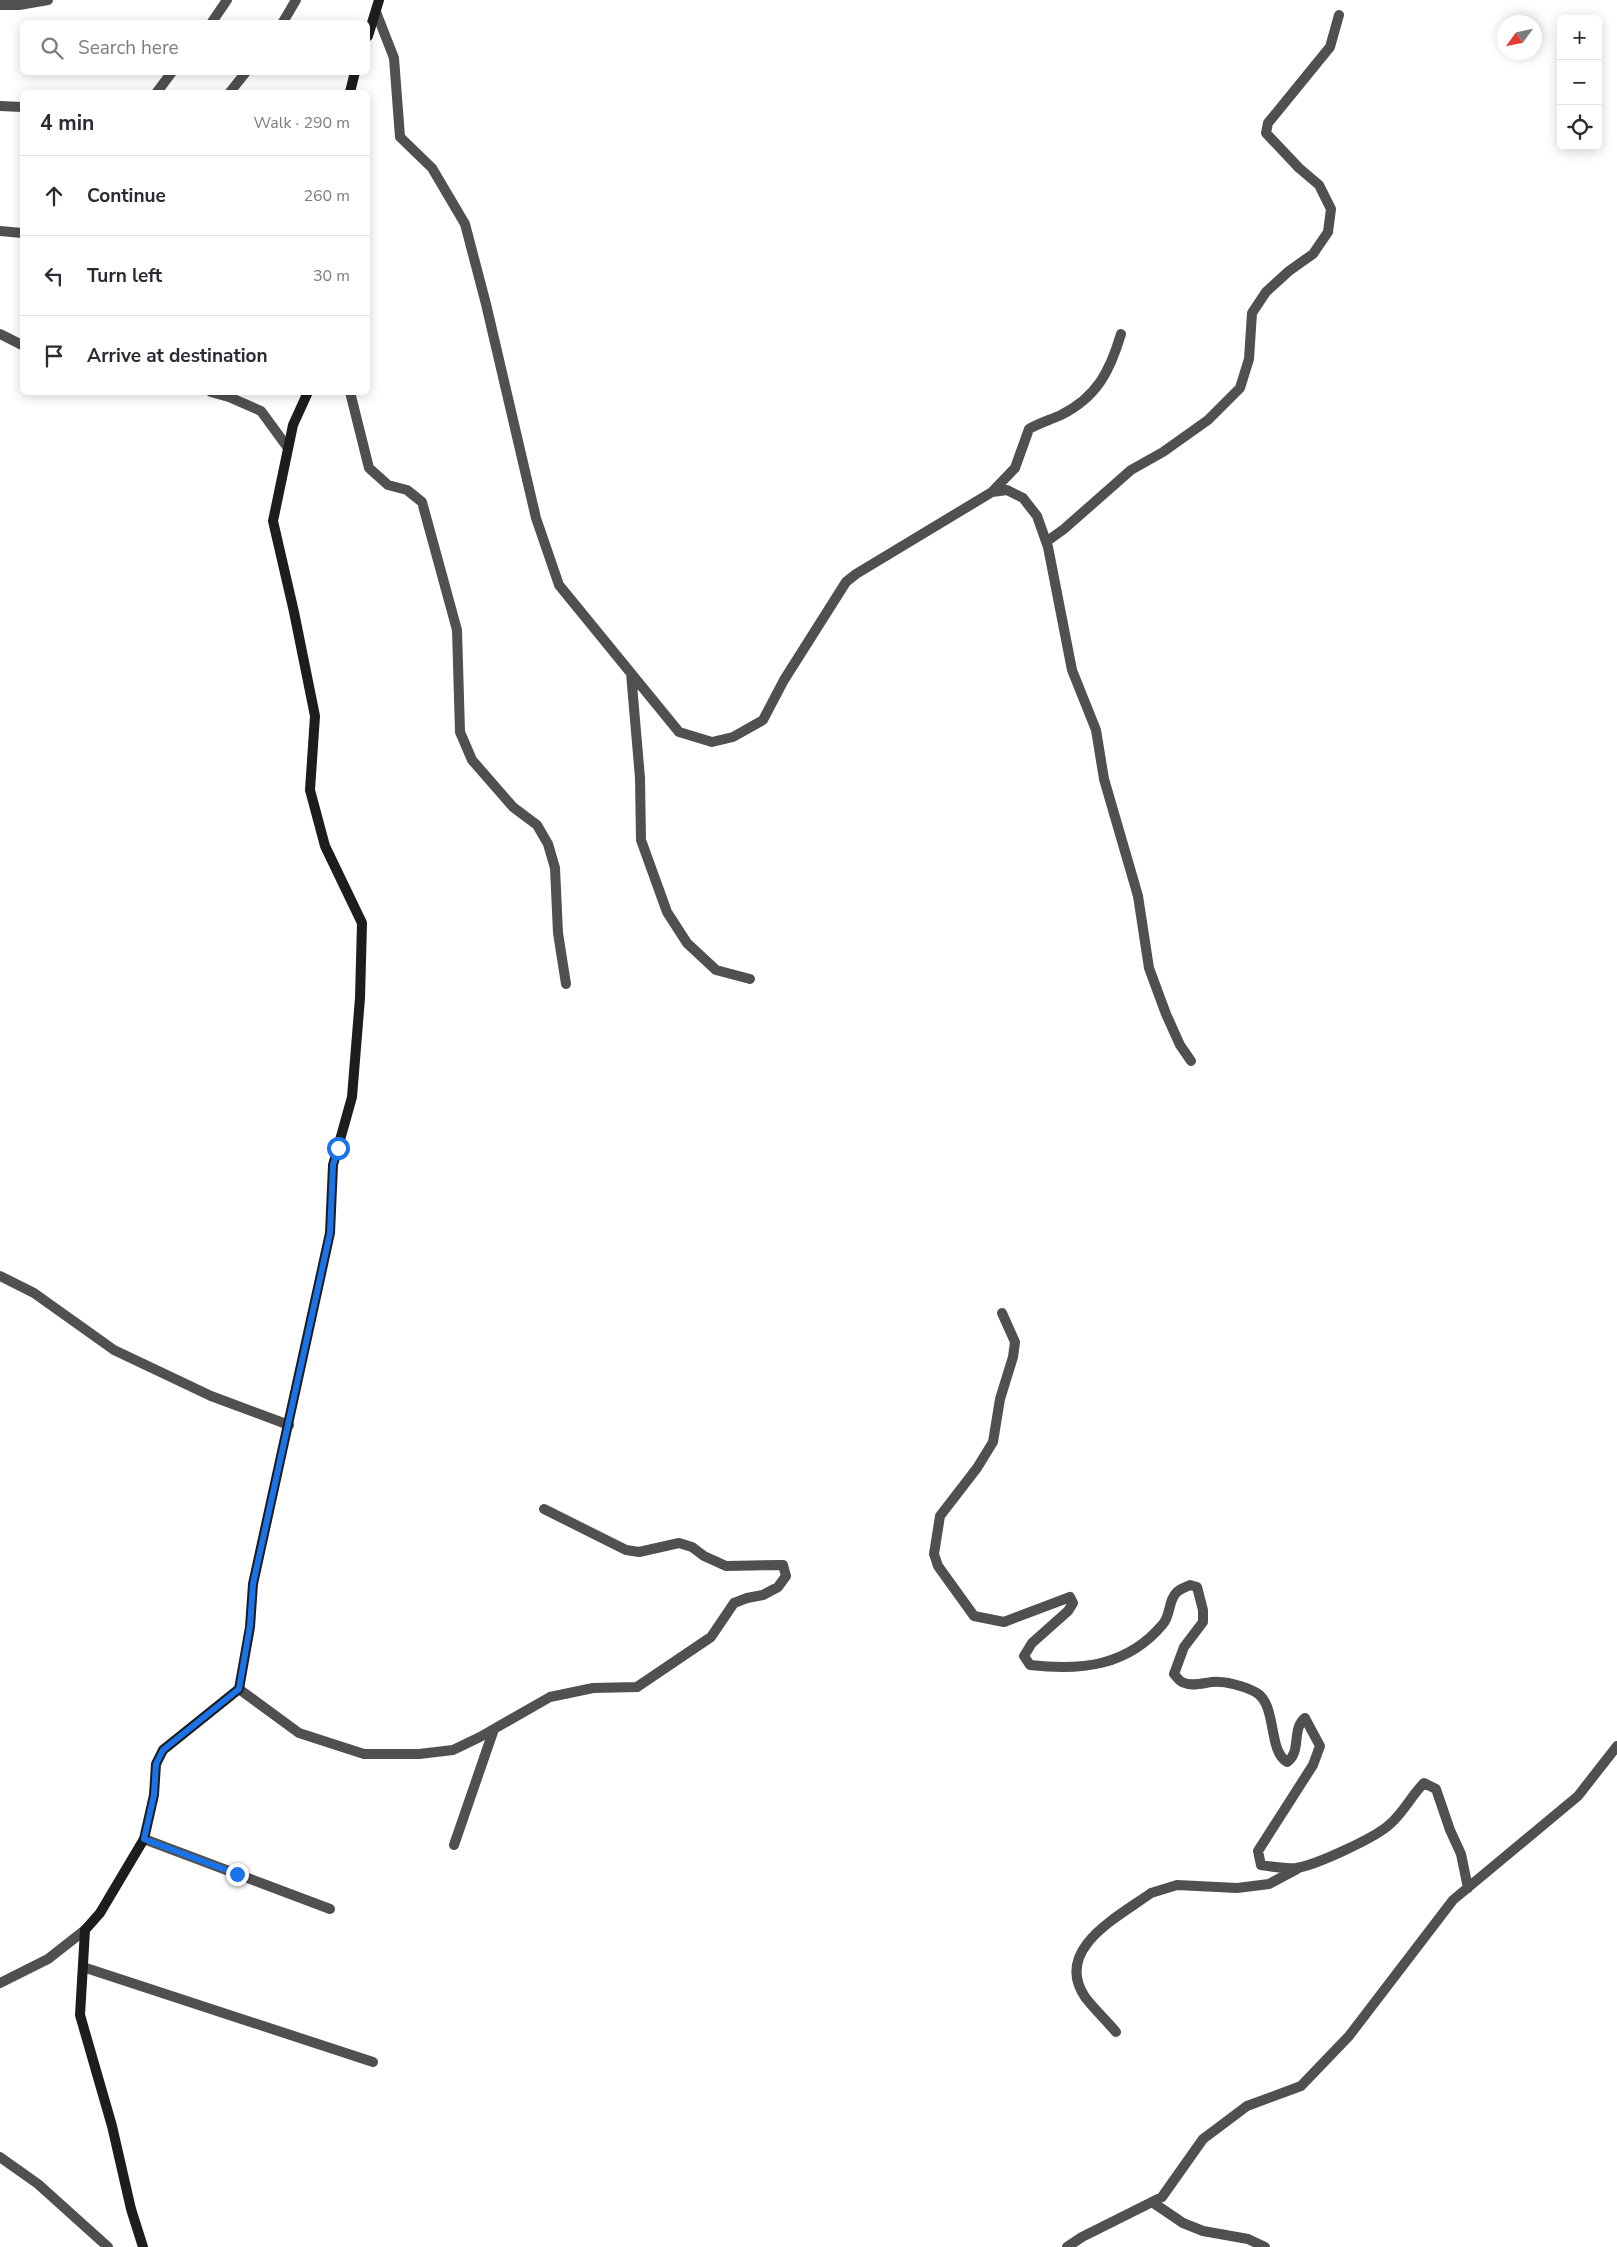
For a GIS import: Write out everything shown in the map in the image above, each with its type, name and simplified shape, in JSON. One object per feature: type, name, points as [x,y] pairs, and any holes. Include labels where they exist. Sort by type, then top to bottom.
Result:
[{"type":"street","points":[[0,5],[19,5],[48,0]]},
{"type":"street","points":[[213,20],[227,0]]},
{"type":"street","points":[[284,20],[296,0]]},
{"type":"street","points":[[370,30],[379,0]]},
{"type":"street","points":[[376,12],[394,58],[400,137],[432,168],[465,224],[486,304],[536,518],[559,585],[679,732],[712,742],[733,737],[762,720],[784,680],[846,582],[992,492],[1015,468],[1029,429],[1044,421],[1060,416],[1081,403],[1103,380],[1115,356],[1121,334]]},
{"type":"street","points":[[1046,542],[1064,529],[1131,470],[1163,452],[1208,420],[1240,388],[1249,359],[1252,313],[1266,292],[1289,271],[1314,254],[1328,232],[1331,209],[1319,185],[1299,168],[1266,132],[1268,123],[1330,47],[1339,15]]},
{"type":"street","points":[[158,90],[170,75]]},
{"type":"street","points":[[232,90],[244,75]]},
{"type":"street","points":[[350,90],[354,75]]},
{"type":"street","points":[[0,106],[20,107]]},
{"type":"street","points":[[0,231],[20,233]]},
{"type":"street","points":[[0,334],[20,344]]},
{"type":"street","points":[[222,395],[261,411],[288,448]]},
{"type":"street","points":[[0,1983],[48,1959],[85,1930],[100,1913],[144,1839],[154,1795],[156,1764],[163,1750],[239,1689],[250,1626],[253,1584],[330,1233],[333,1165],[352,1096],[360,998],[362,923],[325,846],[310,790],[315,716],[273,521],[293,425],[307,395]]},
{"type":"street","points":[[351,395],[369,468],[388,485],[407,490],[422,502],[457,630],[460,732],[472,760],[514,807],[537,825],[548,844],[555,868],[558,933],[566,984]]},
{"type":"street","points":[[992,492],[1006,490],[1023,498],[1037,516],[1046,542],[1059,599],[1072,670],[1096,730],[1104,779],[1138,896],[1149,968],[1180,1045],[1191,1061]]},
{"type":"street","points":[[630,673],[640,778],[642,840],[667,912],[687,943],[716,970],[750,979]]},
{"type":"street","points":[[0,1276],[34,1293],[114,1350],[211,1396],[289,1426]]},
{"type":"street","points":[[1002,1313],[1015,1342],[1013,1357],[1000,1399],[993,1442],[977,1468],[940,1516],[934,1554],[938,1566],[974,1616],[1004,1622],[1070,1597],[1073,1603],[1068,1611],[1044,1630],[1024,1656],[1030,1665],[1047,1667],[1084,1666],[1110,1662],[1133,1652],[1165,1623],[1171,1600],[1177,1592],[1190,1585],[1198,1588],[1203,1610],[1202,1622],[1184,1647],[1174,1674],[1182,1682],[1198,1685],[1226,1682],[1258,1694],[1265,1704],[1273,1724],[1276,1742],[1282,1759],[1287,1762],[1292,1758],[1296,1750],[1297,1730],[1300,1722],[1305,1718],[1320,1746],[1313,1765],[1258,1851],[1262,1865],[1298,1868]]},
{"type":"street","points":[[239,1689],[299,1733],[364,1754],[419,1754],[453,1750],[550,1697],[593,1688],[637,1687],[711,1637],[734,1604],[771,1591],[778,1587],[786,1576],[783,1565],[726,1566],[704,1556],[692,1547],[679,1543],[639,1552],[626,1550],[544,1510]]},
{"type":"street","points":[[454,1845],[494,1729]]},
{"type":"street","points":[[1067,2247],[1082,2237],[1162,2197],[1204,2139],[1247,2106],[1302,2086],[1350,2036],[1452,1900],[1578,1796],[1617,1746]]},
{"type":"street","points":[[1116,2032],[1084,1995],[1075,1971],[1076,1962],[1090,1938],[1151,1893],[1177,1885],[1238,1888],[1268,1884],[1298,1868],[1368,1839],[1388,1827],[1403,1812],[1411,1795],[1424,1784],[1436,1789],[1450,1830],[1461,1854],[1468,1888]]},
{"type":"street","points":[[144,1839],[330,1909]]},
{"type":"street","points":[[85,1930],[80,2015],[112,2126],[143,2247]]},
{"type":"street","points":[[83,1967],[373,2062]]},
{"type":"street","points":[[0,2157],[38,2184],[108,2247]]},
{"type":"street","points":[[1152,2202],[1183,2223],[1218,2234],[1248,2239],[1265,2247]]},
{"type":"route","points":[[237,1874],[144,1839],[154,1795],[156,1764],[163,1750],[239,1689],[250,1626],[253,1584],[330,1233],[333,1165],[338,1148]]}]
